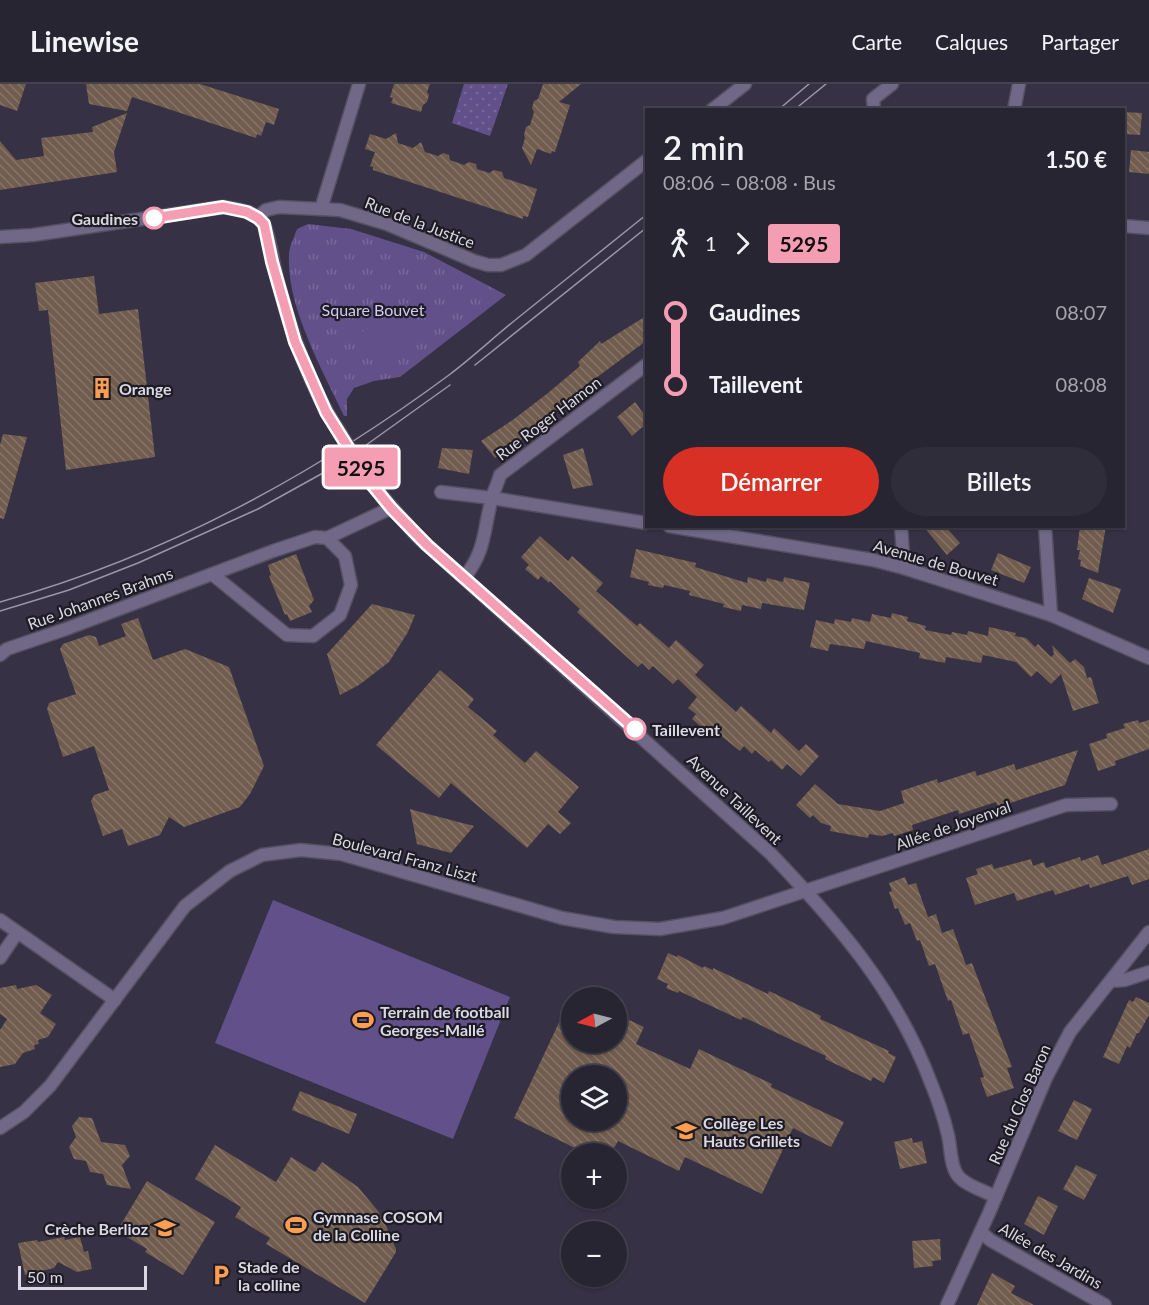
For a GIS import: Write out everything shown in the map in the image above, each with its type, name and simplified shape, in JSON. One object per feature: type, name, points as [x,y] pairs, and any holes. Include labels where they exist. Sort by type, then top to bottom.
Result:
[{"type":"street","points":[[321,209],[359,84]]},
{"type":"street","points":[[715,108],[745,84]]},
{"type":"street","points":[[874,108],[873,99],[892,84]]},
{"type":"street","points":[[1014,108],[1019,84]]},
{"type":"street","name":"Rue de la Justice","points":[[258,218],[266,210],[279,207],[340,210],[387,224],[474,261],[488,265],[501,265],[526,255],[645,162]]},
{"type":"street","points":[[0,237],[33,235],[223,207],[247,212],[258,218]]},
{"type":"street","name":"Avenue Taillevent","points":[[258,218],[264,224],[272,262],[295,342],[326,412],[369,481],[417,536],[771,854],[830,916],[886,992],[910,1035],[931,1083],[948,1134],[955,1170],[959,1177],[996,1197]]},
{"type":"street","points":[[1125,226],[1149,228]]},
{"type":"street","name":"Rue Roger Hamon","points":[[464,578],[478,558],[484,543],[492,498],[500,475],[645,367]]},
{"type":"street","points":[[441,492],[645,523]]},
{"type":"street","name":"Rue Johannes Brahms","points":[[0,655],[7,649],[315,537],[327,538],[391,508]]},
{"type":"street","name":"Avenue de Bouvet","points":[[681,528],[873,560],[904,568],[1051,615],[1149,658]]},
{"type":"street","points":[[901,528],[904,568]]},
{"type":"street","points":[[1045,528],[1051,615]]},
{"type":"street","points":[[212,574],[287,635],[314,636],[340,615],[351,585],[345,556],[327,538]]},
{"type":"street","name":"Allée de Joyenval","points":[[807,892],[1066,804],[1111,804]]},
{"type":"street","name":"Boulevard Franz Liszt","points":[[0,1128],[24,1112],[50,1086],[185,906],[230,871],[262,855],[301,850],[340,854],[562,918],[614,927],[660,929],[723,918],[807,892]]},
{"type":"street","points":[[0,920],[115,999]]},
{"type":"street","name":"Rue du Clos Baron","points":[[947,1305],[981,1232],[1046,1078],[1071,1032],[1149,932]]},
{"type":"street","points":[[0,958],[17,933]]},
{"type":"street","points":[[1111,981],[1125,980],[1149,972]]},
{"type":"street","name":"Allée des Jardins","points":[[981,1232],[990,1240],[1106,1305]]},
{"type":"green space","points":[[464,84],[508,84],[490,136],[452,123]]},
{"type":"green space","name":"Square Bouvet","points":[[308,224],[351,229],[424,252],[506,295],[400,377],[374,381],[354,388],[347,399],[347,416],[344,416],[308,338],[293,295],[290,249],[297,229]]},
{"type":"green space","points":[[407,303],[425,331],[377,362],[359,334]]},
{"type":"green space","name":"Terrain de football Georges-Mallé","points":[[273,900],[510,997],[453,1139],[215,1043]]},
{"type":"building","points":[[0,84],[26,84],[17,111],[0,105]]},
{"type":"building","points":[[86,84],[200,84],[279,109],[274,125],[266,122],[261,136],[257,134],[256,138],[132,97],[127,111],[89,104]]},
{"type":"building","points":[[394,84],[430,84],[427,102],[423,105],[421,112],[391,103],[393,98],[390,97]]},
{"type":"building","points":[[543,84],[581,84],[559,102],[570,105],[555,152],[552,151],[551,154],[537,149],[531,165],[522,148],[526,127],[530,125],[534,112],[532,108],[534,101],[538,99]]},
{"type":"building","points":[[1125,112],[1142,113],[1140,135],[1125,134]]},
{"type":"building","points":[[127,113],[114,152],[117,172],[0,190],[0,141],[16,160],[44,156],[41,138],[93,132],[92,127]]},
{"type":"building","points":[[396,133],[398,143],[413,148],[421,142],[425,152],[438,156],[443,153],[449,155],[450,160],[464,165],[469,162],[476,164],[477,169],[489,173],[494,170],[502,172],[504,178],[537,189],[528,217],[523,216],[523,219],[373,170],[370,166],[375,152],[365,149],[370,134],[386,139]]},
{"type":"building","points":[[1131,150],[1149,152],[1149,174],[1129,172]]},
{"type":"building","name":"Orange","points":[[94,276],[99,314],[138,309],[155,457],[66,470],[48,310],[39,311],[35,283]]},
{"type":"building","points":[[645,317],[645,342],[581,389],[551,415],[553,418],[495,458],[481,441],[548,393],[580,366],[578,362],[600,341],[601,344]]},
{"type":"building","points":[[635,402],[645,416],[645,425],[632,436],[617,417]]},
{"type":"building","points":[[3,434],[27,437],[4,519],[0,518],[0,445]]},
{"type":"building","points":[[442,448],[473,450],[469,474],[438,468]]},
{"type":"building","points":[[583,448],[593,485],[573,489],[563,455]]},
{"type":"building","points":[[925,528],[947,528],[960,543],[947,555]]},
{"type":"building","points":[[1080,528],[1106,528],[1098,573],[1080,566],[1081,560],[1078,559],[1080,550],[1077,550]]},
{"type":"building","points":[[540,536],[568,561],[572,556],[603,583],[596,591],[637,626],[640,623],[669,648],[676,640],[704,665],[695,675],[736,712],[741,706],[771,733],[774,728],[799,751],[806,744],[819,756],[801,776],[787,764],[782,770],[755,750],[752,754],[744,746],[740,751],[709,726],[705,730],[692,719],[696,714],[688,708],[697,697],[678,679],[673,684],[653,666],[649,670],[642,663],[638,667],[577,612],[580,609],[550,581],[549,583],[541,576],[538,580],[525,569],[529,565],[521,557]]},
{"type":"building","points":[[636,549],[696,563],[695,567],[747,583],[748,577],[766,582],[767,578],[783,582],[784,577],[810,583],[804,610],[762,603],[761,609],[742,605],[741,611],[689,595],[690,591],[664,585],[663,588],[648,585],[649,582],[630,577]]},
{"type":"building","points":[[998,553],[1031,567],[1024,583],[991,570]]},
{"type":"building","points":[[296,554],[314,600],[309,606],[312,612],[290,621],[287,614],[285,615],[269,576],[271,575],[268,565]]},
{"type":"building","points":[[1089,578],[1121,589],[1113,613],[1082,599]]},
{"type":"building","points":[[372,604],[415,615],[408,632],[389,662],[359,685],[340,695],[327,654]]},
{"type":"building","points":[[892,613],[908,617],[907,621],[926,626],[925,630],[951,635],[952,632],[967,635],[968,631],[988,636],[989,627],[1016,633],[1015,636],[1026,638],[1035,647],[1038,644],[1051,657],[1054,654],[1052,645],[1070,663],[1075,659],[1084,667],[1087,678],[1091,677],[1099,703],[1073,711],[1061,674],[1051,684],[1037,671],[1031,677],[1016,662],[983,655],[981,663],[946,657],[945,663],[919,658],[920,653],[866,641],[864,649],[830,644],[828,651],[810,647],[816,620],[834,624],[835,619],[851,622],[852,618],[870,622],[872,614],[891,618]]},
{"type":"building","points":[[138,618],[153,660],[185,649],[229,667],[264,766],[250,794],[240,807],[184,827],[169,817],[160,835],[128,846],[122,829],[103,836],[91,801],[94,795],[109,790],[94,746],[63,757],[47,709],[49,703],[76,694],[60,649],[63,644],[89,635],[96,637],[99,646],[126,636],[121,624]]},
{"type":"building","points":[[440,670],[474,699],[468,707],[497,731],[493,735],[525,763],[536,751],[579,787],[558,812],[571,823],[560,834],[548,824],[527,848],[451,783],[439,798],[376,745]]},
{"type":"building","points":[[1138,720],[1139,723],[1149,720],[1149,749],[1115,761],[1116,765],[1098,771],[1089,744],[1107,738],[1106,734],[1125,728],[1123,724]]},
{"type":"building","points":[[1078,750],[1065,785],[998,807],[996,802],[959,814],[958,810],[912,825],[913,830],[894,836],[893,833],[882,836],[869,834],[868,838],[830,831],[831,826],[821,823],[813,815],[810,818],[796,805],[815,784],[838,804],[880,811],[904,803],[901,791],[937,779],[938,783],[975,771],[977,776],[1014,764],[1016,770]]},
{"type":"building","points":[[410,809],[474,826],[451,853],[417,844]]},
{"type":"building","points":[[1149,849],[1149,879],[1132,885],[1128,876],[1090,888],[1089,884],[1055,895],[1053,890],[1017,901],[1014,893],[975,905],[966,878],[978,874],[976,869],[992,864],[994,869],[1031,859],[1033,866],[1044,862],[1046,868],[1080,857],[1081,861],[1098,855],[1102,865]]},
{"type":"building","points":[[905,877],[908,885],[916,883],[928,917],[936,914],[942,933],[953,929],[966,965],[972,963],[1012,1067],[1007,1068],[1014,1088],[987,1097],[980,1078],[984,1077],[969,1033],[963,1035],[935,964],[929,966],[920,940],[917,941],[910,923],[905,925],[898,908],[895,909],[889,892],[892,891],[889,883]]},
{"type":"building","points":[[668,953],[677,957],[678,955],[703,968],[704,966],[713,970],[713,968],[768,994],[769,991],[821,1016],[820,1019],[889,1051],[888,1053],[896,1057],[884,1083],[873,1077],[871,1081],[825,1059],[826,1056],[743,1017],[741,1020],[679,991],[678,993],[666,988],[668,984],[657,979]]},
{"type":"building","points":[[16,985],[17,989],[36,985],[52,995],[40,1013],[56,1024],[48,1037],[38,1040],[39,1044],[34,1045],[35,1049],[23,1053],[15,1064],[0,1067],[0,1030],[7,1019],[0,1014],[0,988]]},
{"type":"building","points":[[1136,997],[1149,1003],[1149,1015],[1130,1048],[1127,1046],[1119,1064],[1103,1057],[1129,1000],[1133,1002]]},
{"type":"building","name":"Collège Les Hauts Grillets","points":[[561,1018],[561,1053],[627,1053],[627,1019],[644,1027],[636,1044],[690,1069],[699,1049],[844,1122],[831,1147],[793,1128],[762,1194],[685,1157],[679,1171],[627,1145],[627,1143],[618,1141],[617,1143],[565,1143],[514,1118]]},
{"type":"building","points":[[300,1091],[357,1114],[349,1134],[292,1110]]},
{"type":"building","points":[[1074,1100],[1092,1109],[1077,1140],[1058,1131]]},
{"type":"building","points":[[79,1117],[92,1118],[101,1142],[125,1145],[130,1156],[122,1165],[131,1189],[107,1185],[103,1174],[90,1172],[86,1161],[74,1159],[69,1147],[76,1137],[72,1126]]},
{"type":"building","points":[[912,1138],[913,1143],[922,1141],[927,1163],[900,1169],[894,1142]]},
{"type":"building","name":"Gymnase COSOM de la Colline","points":[[215,1145],[276,1182],[291,1157],[315,1172],[322,1162],[358,1187],[378,1211],[396,1249],[365,1303],[266,1244],[270,1238],[235,1217],[241,1207],[195,1179]]},
{"type":"building","points":[[1076,1165],[1097,1175],[1084,1200],[1063,1189]]},
{"type":"building","name":"Crèche Berlioz","points":[[147,1181],[215,1222],[183,1275],[145,1252],[147,1249],[117,1231]]},
{"type":"building","points":[[1038,1196],[1058,1206],[1044,1235],[1024,1224]]},
{"type":"building","points":[[64,1237],[65,1240],[80,1237],[84,1252],[88,1251],[92,1269],[77,1272],[58,1262],[54,1268],[25,1275],[18,1243]]},
{"type":"building","points":[[940,1239],[941,1260],[932,1261],[933,1266],[914,1268],[912,1241]]},
{"type":"building","points":[[992,1273],[1015,1286],[1011,1293],[1034,1305],[977,1305]]},
{"type":"tram line","points":[[780,108],[809,84]]},
{"type":"tram line","points":[[796,108],[826,84]]},
{"type":"tram line","points":[[0,602],[120,562],[178,537],[290,479],[398,412],[449,375],[645,216]]},
{"type":"tram line","points":[[475,365],[645,229]]},
{"type":"tram line","points":[[0,611],[69,590],[138,563],[258,509],[341,463],[450,385]]},
{"type":"bus line","name":"5295","points":[[154,218],[223,207],[247,212],[264,224],[272,262],[295,342],[326,412],[369,481],[417,536],[635,729]]},
{"type":"place","name":"Gaudines","points":[[154,218]]},
{"type":"place","name":"Orange","points":[[102,388]]},
{"type":"place","name":"Taillevent","points":[[635,729]]},
{"type":"place","name":"Terrain de football Georges-Mallé","points":[[363,1020]]},
{"type":"place","name":"Collège Les Hauts Grillets","points":[[686,1131]]},
{"type":"place","name":"Gymnase COSOM de la Colline","points":[[296,1225]]},
{"type":"place","name":"Crèche Berlioz","points":[[165,1228]]},
{"type":"place","name":"Stade de la colline","points":[[221,1275]]}]
